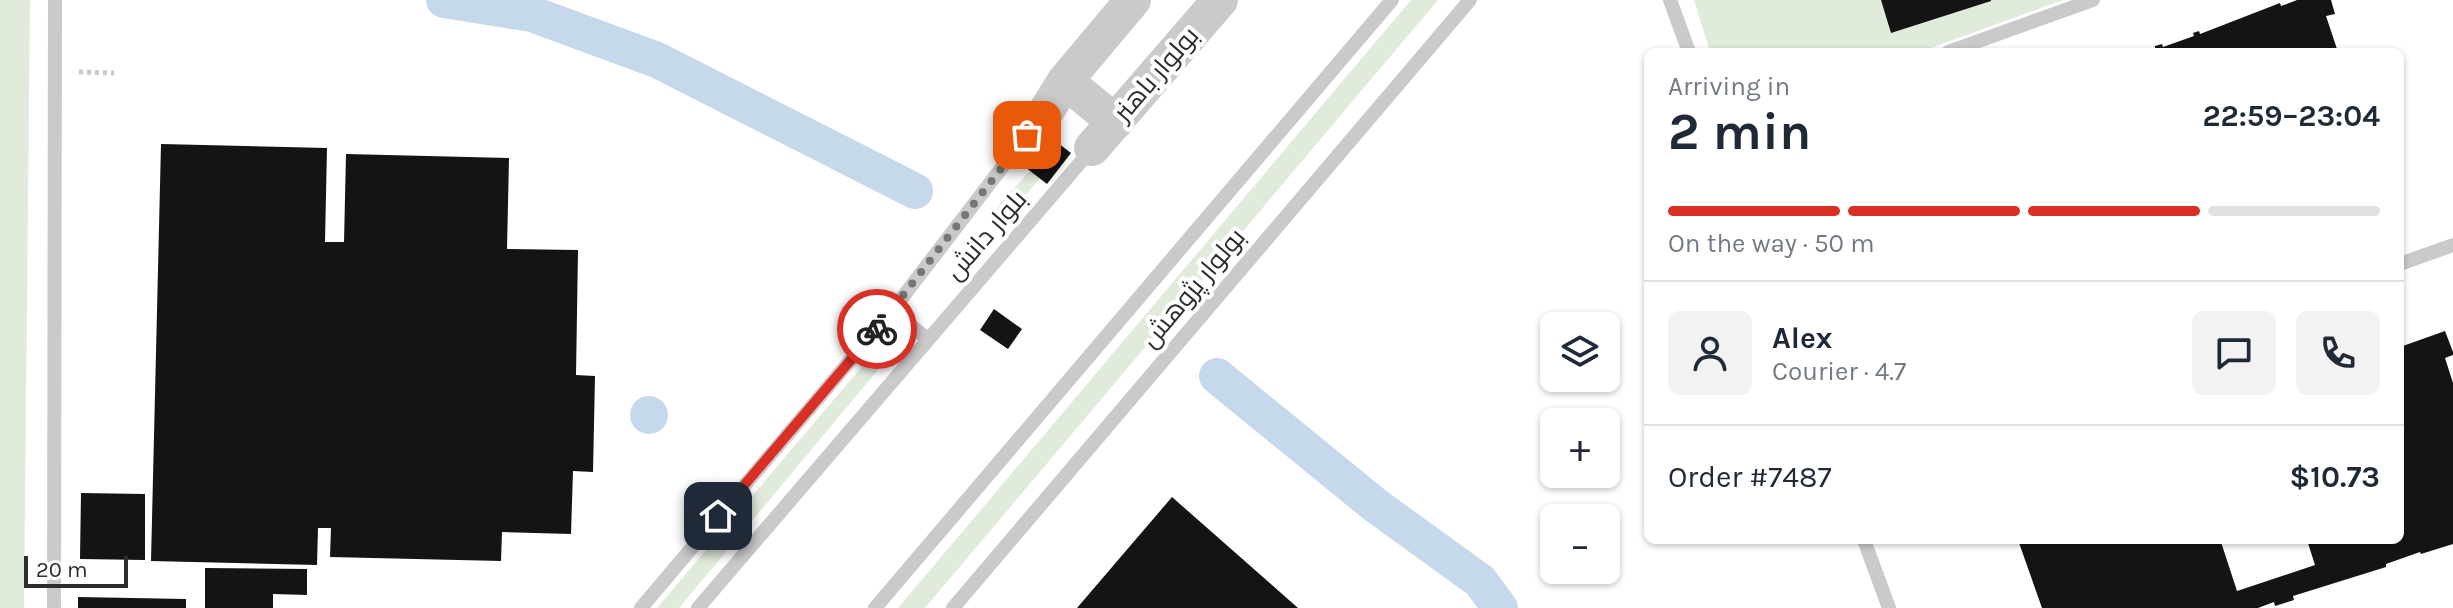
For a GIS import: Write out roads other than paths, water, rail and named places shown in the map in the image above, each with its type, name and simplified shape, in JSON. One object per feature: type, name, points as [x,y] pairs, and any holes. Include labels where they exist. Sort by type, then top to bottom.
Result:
[{"type":"street","points":[[1103,135],[1056,95],[1133,0]]},
{"type":"street","name":"بولوار باهنر","points":[[1103,135],[1220,0]]},
{"type":"lane","points":[[54,608],[55,0]]},
{"type":"lane","name":"بولوار پژوهش","points":[[875,608],[1392,0]]},
{"type":"lane","name":"بولوار پژوهش","points":[[953,608],[1470,0]]},
{"type":"lane","points":[[1670,0],[1688,48]]},
{"type":"lane","points":[[1959,48],[2093,0]]},
{"type":"lane","name":"بلوار دانش","points":[[641,608],[892,311],[1056,95]]},
{"type":"lane","name":"بلوار دانش","points":[[698,608],[1103,135]]},
{"type":"lane","points":[[2404,263],[2453,245]]},
{"type":"lane","points":[[892,311],[928,339]]},
{"type":"lane","points":[[1865,544],[1889,608]]},
{"type":"water","points":[[649,396],[663,401],[668,415],[663,429],[649,434],[635,429],[630,415],[635,401]]},
{"type":"waterway","points":[[444,0],[532,14],[657,60],[915,191]]},
{"type":"waterway","points":[[1217,376],[1375,505],[1480,581],[1500,608]]}]
